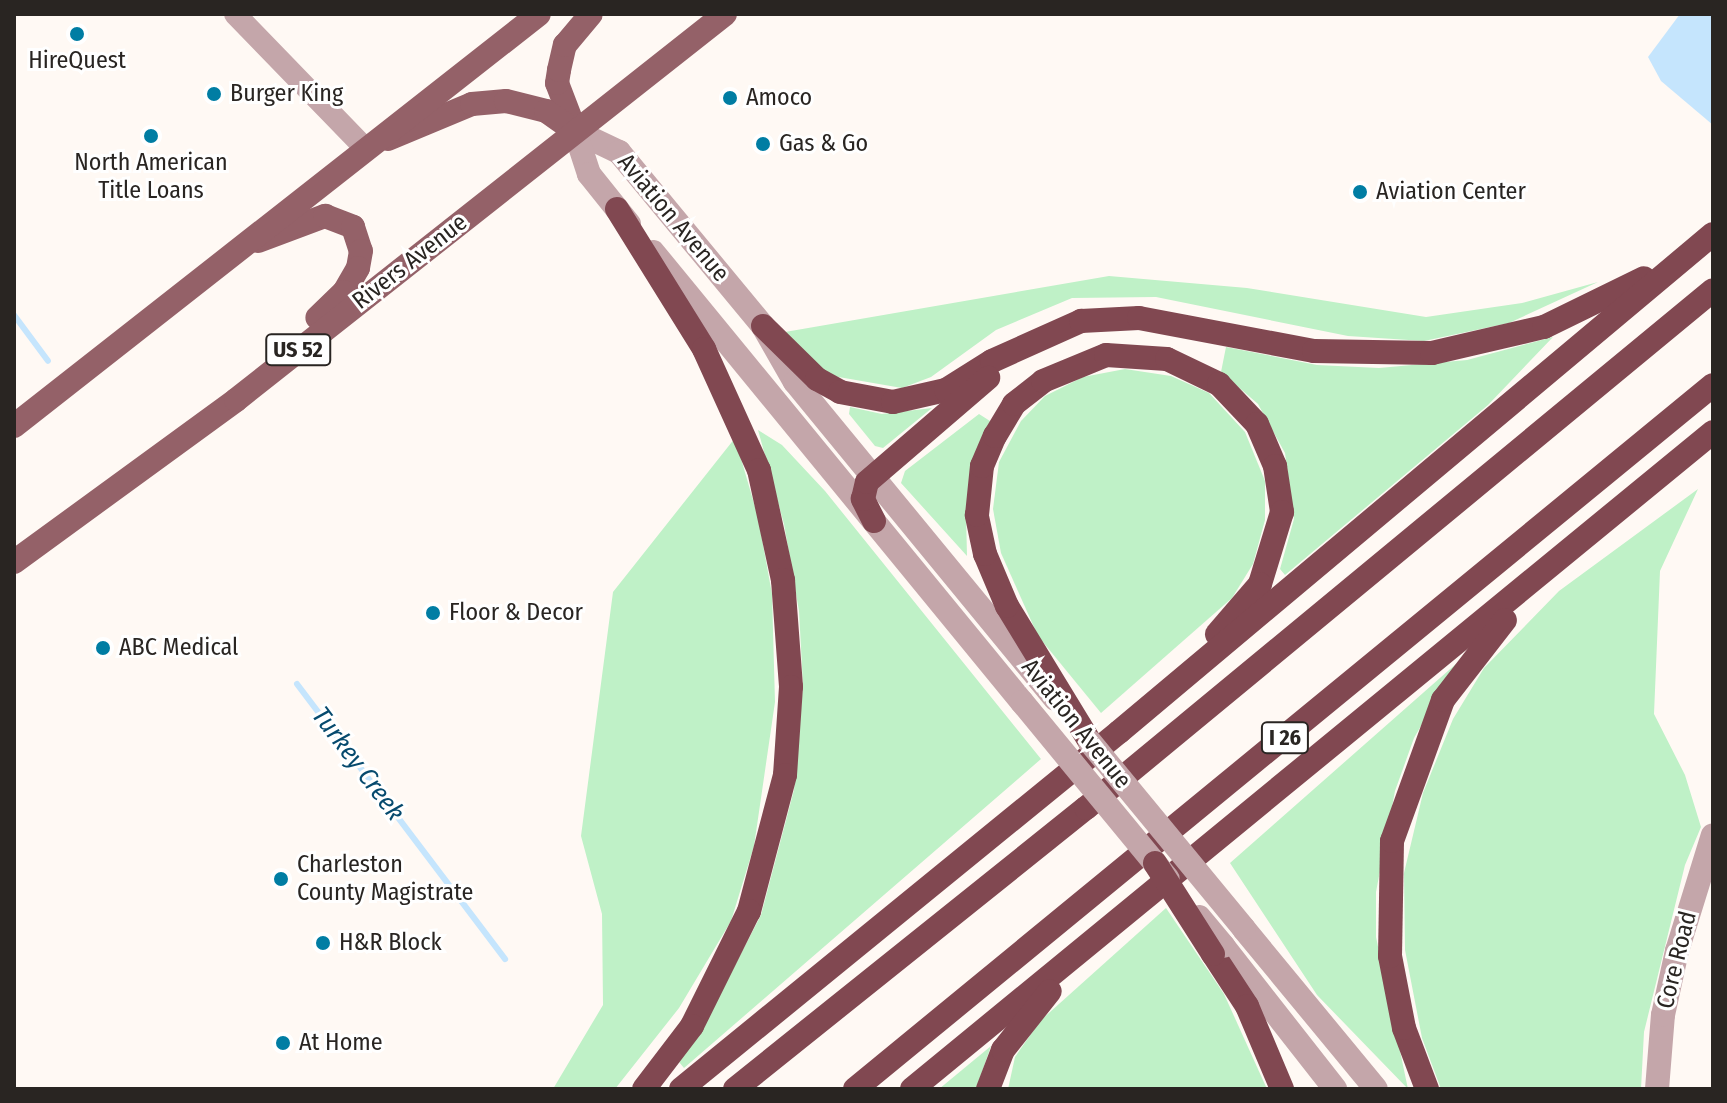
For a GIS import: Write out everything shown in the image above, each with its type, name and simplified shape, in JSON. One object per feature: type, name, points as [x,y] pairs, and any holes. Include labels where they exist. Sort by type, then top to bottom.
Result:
[{"type":"highway","points":[[617,209],[704,349],[743,428],[773,527],[790,658],[785,775],[749,911],[692,1026],[644,1089]]},
{"type":"highway","points":[[763,326],[817,379],[840,392],[893,402],[946,390],[1023,347],[1081,321],[1139,318],[1283,347],[1360,355],[1471,347],[1544,327],[1592,307],[1651,274],[1713,226]]},
{"type":"highway","points":[[681,1089],[1119,732],[1713,234]]},
{"type":"highway","points":[[735,1089],[1098,798],[1713,290]]},
{"type":"highway","points":[[874,521],[863,499],[872,476],[1023,347]]},
{"type":"highway","points":[[1090,742],[1048,682],[1007,606],[980,533],[982,466],[1014,404],[1075,365],[1106,355],[1138,354],[1195,369],[1219,384],[1257,424],[1279,486],[1282,512],[1276,543],[1260,584],[1243,606],[1119,732]]},
{"type":"highway","name":"I 26","points":[[855,1089],[1713,385]]},
{"type":"highway","points":[[912,1089],[1713,432]]},
{"type":"highway","points":[[1427,1089],[1404,1028],[1390,956],[1392,841],[1420,758],[1459,675],[1504,621],[1606,520]]},
{"type":"highway","points":[[1155,863],[1218,950],[1253,1017],[1282,1089]]},
{"type":"highway","points":[[988,1089],[1003,1050],[1020,1024],[1146,897]]},
{"type":"main road","points":[[14,426],[364,147],[539,14]]},
{"type":"main road","points":[[575,131],[557,83],[565,45],[591,14]]},
{"type":"main road","name":"Rivers Avenue","points":[[14,562],[236,400],[725,14]]},
{"type":"main road","points":[[364,147],[472,104],[493,102],[546,111],[575,131]]},
{"type":"main road","points":[[229,254],[325,216],[353,227],[361,251],[344,292],[236,400]]},
{"type":"street","points":[[235,14],[364,147]]},
{"type":"street","name":"Aviation Avenue","points":[[575,131],[589,174],[1155,863]]},
{"type":"street","name":"Aviation Avenue","points":[[575,131],[619,152],[763,326],[795,382],[1048,682]]},
{"type":"street","name":"Aviation Avenue","points":[[1090,742],[1376,1089]]},
{"type":"street","name":"Core Road","points":[[1657,1089],[1668,994],[1713,835]]},
{"type":"street","points":[[1218,950],[1335,1089]]},
{"type":"green space","points":[[1109,276],[1247,288],[1426,317],[1522,303],[1598,282],[1509,323],[1424,341],[1348,336],[1156,297],[1072,298],[996,330],[931,377],[902,388],[827,375],[785,332]]},
{"type":"green space","points":[[1553,337],[1488,405],[1285,575],[1280,569],[1294,519],[1285,453],[1258,404],[1221,372],[1226,347],[1317,365],[1379,368],[1467,360]]},
{"type":"green space","points":[[1125,369],[1171,376],[1209,393],[1245,432],[1265,481],[1265,520],[1253,564],[1232,598],[1101,713],[1038,636],[1001,553],[993,509],[999,462],[1021,421],[1045,396],[1083,377]]},
{"type":"green space","points":[[850,407],[882,414],[932,408],[883,448],[875,446],[849,414]]},
{"type":"green space","points":[[979,414],[990,421],[966,514],[967,556],[901,483],[905,471]]},
{"type":"green space","points":[[758,430],[782,445],[825,491],[1041,759],[684,1068],[679,1062],[699,1035],[761,915],[794,790],[803,685],[799,611],[784,524]]},
{"type":"green space","points":[[735,438],[758,517],[772,594],[775,702],[754,846],[731,921],[679,1008],[615,1089],[553,1089],[603,1005],[602,914],[581,836],[613,592]]},
{"type":"green space","points":[[1698,489],[1660,571],[1654,714],[1685,775],[1701,827],[1685,865],[1644,1032],[1641,1089],[1441,1089],[1422,1038],[1405,950],[1404,873],[1423,793],[1453,719],[1484,668],[1559,591]]},
{"type":"green space","points":[[1457,663],[1414,738],[1395,791],[1376,892],[1376,937],[1408,1089],[1317,995],[1230,863]]},
{"type":"green space","points":[[1166,908],[1224,994],[1267,1089],[1008,1089],[1015,1057],[1040,1021]]},
{"type":"green space","points":[[991,1046],[976,1089],[939,1089]]},
{"type":"water","points":[[1680,14],[1713,14],[1713,125],[1661,81],[1648,57]]},
{"type":"waterway","name":"Turkey Creek","points":[[14,315],[48,361]]},
{"type":"waterway","name":"Turkey Creek","points":[[297,684],[505,959]]},
{"type":"place","name":"HireQuest","points":[[77,34]]},
{"type":"place","name":"Burger King","points":[[214,94]]},
{"type":"place","name":"Amoco","points":[[730,98]]},
{"type":"place","name":"North American Title Loans","points":[[151,136]]},
{"type":"place","name":"Gas & Go","points":[[763,144]]},
{"type":"place","name":"Aviation Center","points":[[1360,192]]},
{"type":"place","name":"Floor & Decor","points":[[433,613]]},
{"type":"place","name":"ABC Medical","points":[[103,648]]},
{"type":"place","name":"Charleston County Magistrate","points":[[281,879]]},
{"type":"place","name":"H&R Block","points":[[323,943]]},
{"type":"place","name":"At Home","points":[[283,1043]]}]
